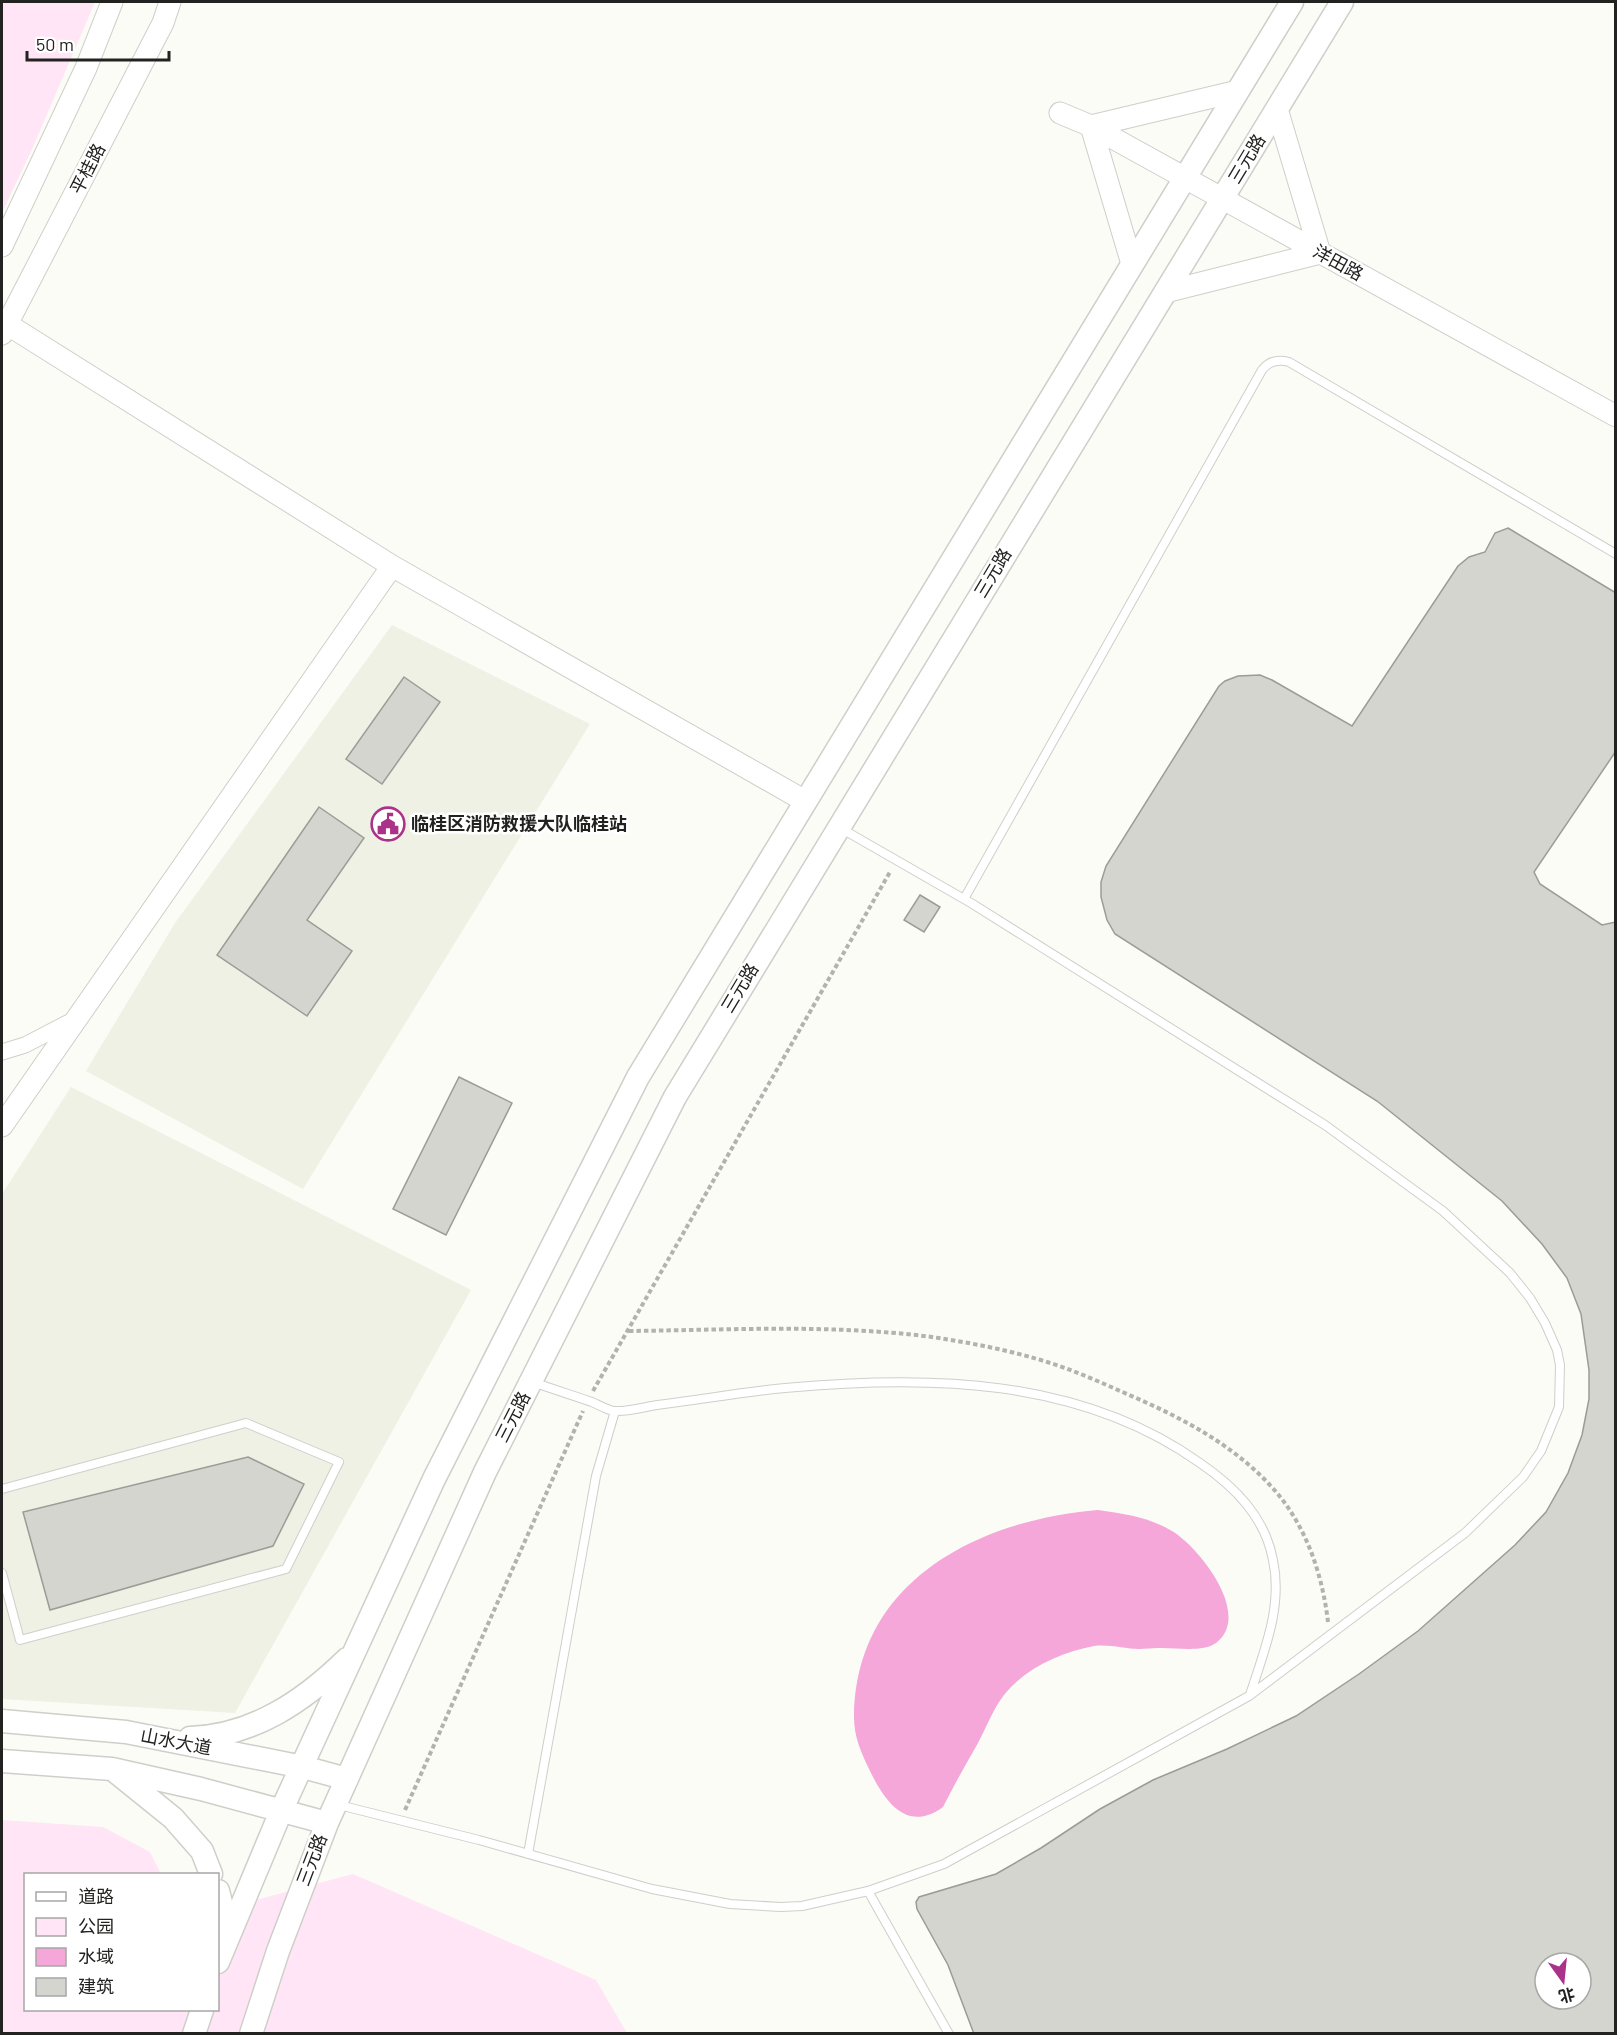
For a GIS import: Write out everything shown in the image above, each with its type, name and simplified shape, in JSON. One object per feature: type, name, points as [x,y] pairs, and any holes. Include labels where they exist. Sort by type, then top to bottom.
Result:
[{"type":"main road","points":[[219,1959],[282,1809],[434,1479],[638,1077],[1292,2]]},
{"type":"main road","name":"三元路","points":[[251,2034],[278,1951],[331,1814],[485,1472],[675,1097],[1342,2]]},
{"type":"main road","points":[[164,1739],[206,1738],[239,1730],[284,1709],[320,1685],[356,1649]]},
{"type":"main road","name":"山水大道","points":[[2,1721],[126,1732],[303,1767],[347,1779]]},
{"type":"main road","points":[[2,1761],[112,1769],[201,1788],[282,1809],[331,1814]]},
{"type":"main road","points":[[112,1769],[173,1818],[202,1851],[211,1873]]},
{"type":"main road","points":[[219,1895],[229,1934]]},
{"type":"main road","points":[[194,2034],[202,2011]]},
{"type":"street","points":[[2,246],[86,68],[112,2]]},
{"type":"street","name":"平桂路","points":[[4,327],[163,23],[170,2]]},
{"type":"street","points":[[1132,264],[1091,126],[1238,91]]},
{"type":"street","points":[[1165,292],[1320,253],[1277,109]]},
{"type":"street","name":"洋田路","points":[[1060,112],[1091,126],[1616,416]]},
{"type":"street","points":[[4,327],[392,566],[805,801]]},
{"type":"street","points":[[2,1126],[392,566]]},
{"type":"street","points":[[2,1052],[25,1045],[76,1018]]},
{"type":"lane","points":[[964,899],[1262,370],[1268,364],[1275,361],[1289,362],[1616,554]]},
{"type":"lane","points":[[331,1814],[400,1821],[652,1889],[730,1904],[802,1906],[868,1891],[944,1864],[1249,1696],[1465,1533],[1523,1478],[1541,1451],[1559,1407],[1560,1365],[1557,1350],[1540,1314],[1510,1274],[1443,1211],[1324,1125],[964,899],[838,826]]},
{"type":"lane","points":[[531,1381],[615,1411],[785,1388],[927,1382],[987,1385],[1085,1405],[1136,1426],[1183,1450],[1227,1483],[1249,1506],[1265,1533],[1275,1572],[1274,1615],[1249,1696]]},
{"type":"lane","points":[[528,1854],[596,1476],[615,1411]]},
{"type":"lane","points":[[2,1489],[246,1423],[339,1462],[285,1569],[20,1640],[2,1573]]},
{"type":"lane","points":[[868,1891],[949,2034]]},
{"type":"path","points":[[400,1821],[588,1401],[897,861]]},
{"type":"shaded area","name":"临桂区消防救援大队临桂站","points":[[392,625],[590,724],[303,1189],[86,1071],[175,923]]},
{"type":"shaded area","points":[[71,1087],[471,1290],[235,1713],[2,1699],[2,1194]]},
{"type":"green space","points":[[2,2],[95,2],[2,213]]},
{"type":"green space","points":[[2,1820],[103,1827],[150,1852],[160,1873],[24,1873],[24,2011],[219,2011],[219,1910],[353,1874],[596,1980],[627,2033],[2,2033]]},
{"type":"water","points":[[1098,1510],[1145,1519],[1163,1526],[1183,1539],[1208,1566],[1218,1582],[1229,1616],[1226,1631],[1216,1643],[1203,1648],[1139,1649],[1094,1646],[1069,1652],[1033,1669],[1013,1685],[1000,1700],[943,1807],[918,1817],[898,1810],[889,1802],[869,1769],[858,1744],[854,1724],[860,1669],[876,1629],[900,1594],[931,1566],[968,1544],[1009,1527],[1053,1516]]},
{"type":"building","points":[[1508,528],[1616,593],[1616,751],[1534,872],[1540,884],[1602,925],[1616,922],[1616,2034],[974,2034],[948,1965],[917,1909],[916,1902],[919,1897],[996,1874],[1041,1848],[1100,1809],[1153,1780],[1227,1749],[1296,1716],[1359,1674],[1418,1631],[1515,1545],[1546,1512],[1568,1473],[1582,1435],[1589,1399],[1589,1370],[1581,1314],[1567,1278],[1542,1244],[1502,1201],[1377,1101],[1115,934],[1107,920],[1101,897],[1101,882],[1106,866],[1219,686],[1238,676],[1260,675],[1352,726],[1458,566],[1469,557],[1485,552],[1495,533]]},
{"type":"building","points":[[404,677],[440,702],[382,784],[346,759]]},
{"type":"building","points":[[319,807],[364,838],[307,920],[352,951],[307,1016],[217,955]]},
{"type":"building","points":[[920,895],[940,907],[924,932],[904,920]]},
{"type":"building","points":[[459,1077],[512,1103],[446,1235],[393,1209]]},
{"type":"building","points":[[248,1457],[304,1484],[273,1546],[50,1610],[23,1512]]},
{"type":"place","name":"临桂区消防救援大队临桂站","points":[[388,824]]}]
